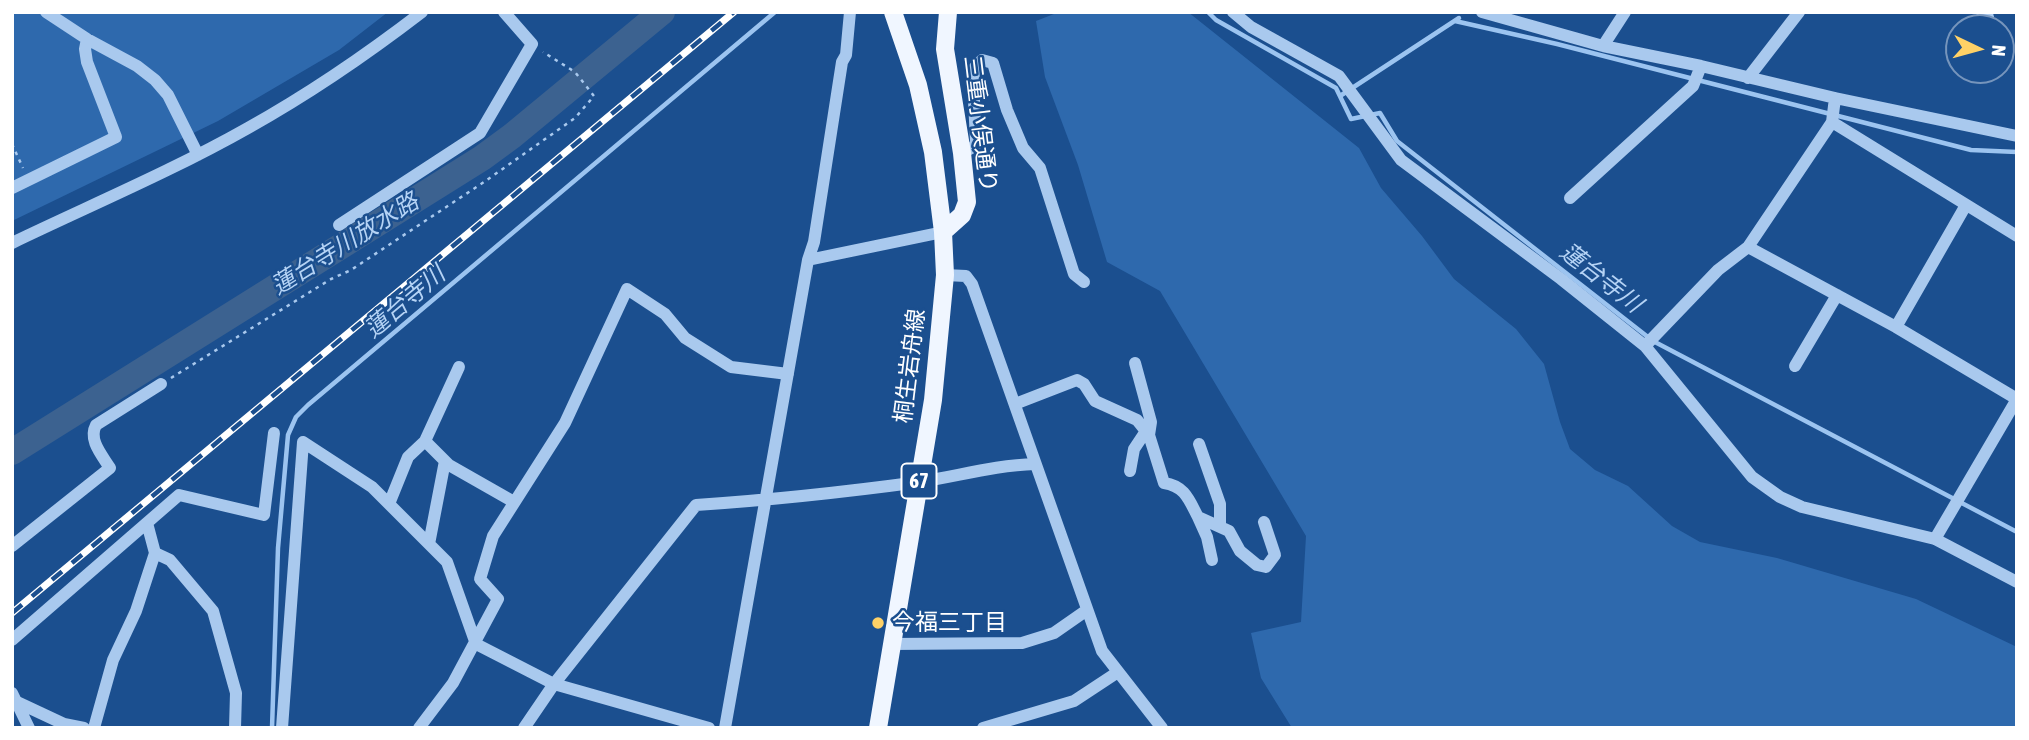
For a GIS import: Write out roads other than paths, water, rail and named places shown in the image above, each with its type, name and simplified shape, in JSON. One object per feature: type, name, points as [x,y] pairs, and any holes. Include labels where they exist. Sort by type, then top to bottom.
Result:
[{"type":"main road","name":"桐生岩舟線","points":[[878,728],[933,400],[945,275],[943,232],[933,152],[925,114],[893,12]]},
{"type":"main road","name":"三重小俣通り","points":[[943,232],[965,209],[967,191],[945,49],[948,12]]},
{"type":"street","points":[[46,12],[87,39],[137,66],[155,80],[168,95],[198,155]]},
{"type":"street","points":[[12,243],[247,129],[326,82],[422,12]]},
{"type":"street","points":[[339,225],[480,133],[532,44],[504,12]]},
{"type":"street","points":[[725,728],[808,260],[814,242],[842,62],[846,55],[850,12]]},
{"type":"street","points":[[1233,12],[1251,27],[1339,76],[1401,160],[1561,279],[1645,346],[1752,477],[1780,497],[1802,507],[1935,538],[2017,582]]},
{"type":"street","points":[[1482,12],[1603,46],[1701,66],[1835,99],[2017,136]]},
{"type":"street","points":[[1603,46],[1625,12]]},
{"type":"street","points":[[1748,78],[1799,12]]},
{"type":"street","points":[[12,188],[116,137],[87,62],[87,39]]},
{"type":"street","points":[[962,153],[975,146],[976,141],[973,80],[975,67],[982,60],[993,62],[1007,110],[1023,148],[1040,168],[1074,274],[1084,282]]},
{"type":"street","points":[[1570,198],[1693,86],[1701,66]]},
{"type":"street","points":[[1645,346],[1718,270],[1748,247],[1832,122],[1835,99]]},
{"type":"street","points":[[1832,122],[2017,236]]},
{"type":"street","points":[[1896,327],[1966,205]]},
{"type":"street","points":[[808,260],[943,232]]},
{"type":"street","points":[[1748,247],[1896,327],[2017,399],[1935,538]]},
{"type":"street","points":[[945,275],[966,276],[972,284],[1102,650],[1162,728]]},
{"type":"street","points":[[419,728],[453,683],[498,599],[480,579],[493,536],[565,423],[627,289],[665,314],[685,338],[731,367],[788,374]]},
{"type":"street","points":[[1795,366],[1837,295]]},
{"type":"street","points":[[1130,471],[1134,449],[1147,433],[1151,422],[1135,363]]},
{"type":"street","points":[[389,504],[408,457],[425,442],[459,367]]},
{"type":"street","points":[[1015,404],[1077,380],[1084,384],[1095,401],[1137,420],[1147,433],[1164,483],[1175,485],[1186,492],[1207,537],[1212,560]]},
{"type":"street","points":[[12,546],[110,468],[94,441],[93,432],[96,425],[161,384]]},
{"type":"street","points":[[12,640],[179,495],[264,515],[274,433]]},
{"type":"street","points":[[282,728],[303,442],[372,487],[447,562],[476,644],[554,684],[709,728]]},
{"type":"street","points":[[425,442],[445,461],[514,502]]},
{"type":"street","points":[[1199,444],[1220,504],[1220,527]]},
{"type":"street","points":[[429,544],[445,461]]},
{"type":"street","points":[[524,728],[554,684],[696,505],[766,500],[919,482],[1013,464],[1035,464]]},
{"type":"street","points":[[1198,517],[1229,531],[1240,551],[1257,565],[1266,567],[1275,555],[1264,522]]},
{"type":"street","points":[[94,728],[113,660],[136,611],[155,553],[147,523]]},
{"type":"street","points":[[155,553],[170,560],[213,611],[236,693],[235,728]]},
{"type":"street","points":[[891,644],[1022,643],[1054,633],[1087,610]]},
{"type":"street","points":[[983,728],[1074,701],[1118,672]]},
{"type":"street","points":[[15,697],[29,728]]},
{"type":"street","points":[[15,697],[64,723],[84,728]]},
{"type":"waterway","name":"蓮台寺川放水路","points":[[12,452],[482,158],[662,12]]},
{"type":"waterway","name":"蓮台寺川","points":[[272,728],[278,548],[288,435],[296,417],[775,12]]},
{"type":"waterway","name":"蓮台寺川","points":[[1208,12],[1216,20],[1336,88],[1351,119],[1380,113],[1397,141],[1653,341],[2017,532]]},
{"type":"waterway","points":[[1340,96],[1459,18]]},
{"type":"waterway","points":[[1455,21],[1557,44],[1971,150],[2017,152]]},
{"type":"railway","points":[[12,613],[734,12]]},
{"type":"place","name":"今福三丁目","points":[[878,623]]}]
